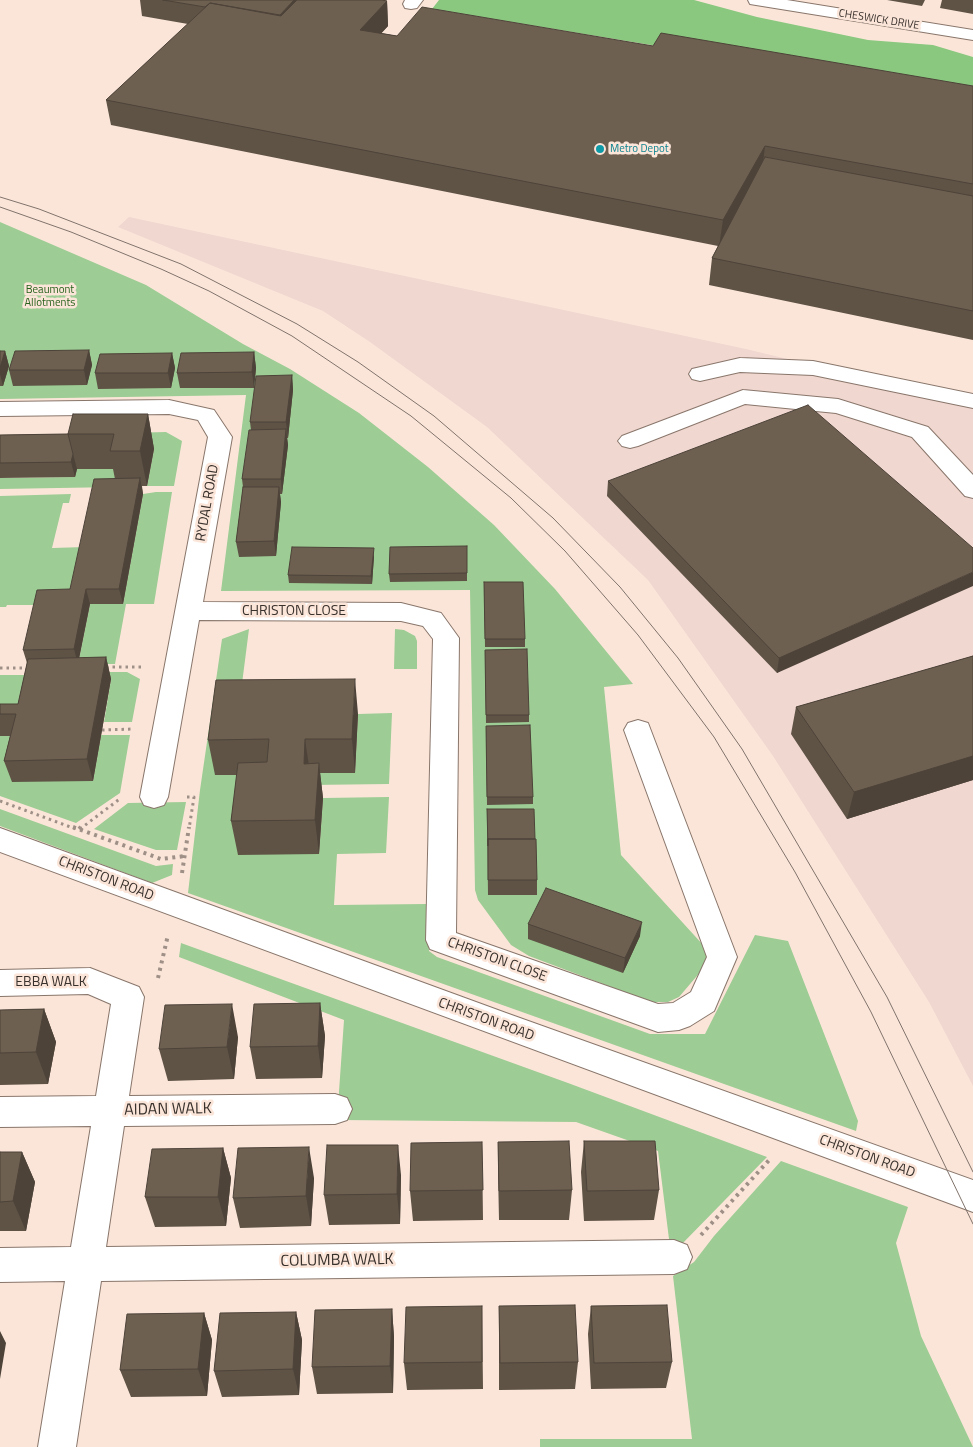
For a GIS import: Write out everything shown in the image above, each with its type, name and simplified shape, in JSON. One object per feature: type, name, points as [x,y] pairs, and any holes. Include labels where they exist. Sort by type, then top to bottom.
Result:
[{"type":"street","name":"CHESWICK DRIVE","points":[[756,0],[973,35]]},
{"type":"street","points":[[725,403],[697,370],[740,365],[812,368],[973,400]]},
{"type":"street","points":[[630,441],[744,397],[838,406],[920,432],[973,490]]},
{"type":"street","name":"RYDAL ROAD","points":[[0,410],[169,407],[206,415],[220,437],[154,797]]},
{"type":"street","name":"CHRISTON CLOSE","points":[[188,611],[401,612],[432,619],[446,638],[440,940],[658,1018],[679,1016],[704,1001],[722,957],[638,730]]},
{"type":"street","name":"CHRISTON ROAD","points":[[0,840],[973,1196]]},
{"type":"street","name":"EBBA WALK","points":[[0,983],[90,981],[128,997]]},
{"type":"street","points":[[57,1447],[128,997]]},
{"type":"street","name":"AIDAN WALK","points":[[0,1112],[335,1109]]},
{"type":"street","name":"COLUMBA WALK","points":[[0,1265],[674,1257]]},
{"type":"path","points":[[99,667],[179,660]]},
{"type":"path","points":[[0,668],[30,668]]},
{"type":"path","points":[[79,829],[124,796],[194,797],[176,905],[154,991],[128,997]]},
{"type":"path","points":[[0,801],[161,859],[185,856]]},
{"type":"path","points":[[674,1257],[687,1251],[795,1132]]},
{"type":"shaded area","points":[[129,217],[746,349],[973,404],[973,1086],[929,1002],[773,756],[648,580],[487,427],[370,342],[323,311],[118,227]]},
{"type":"green space","points":[[439,0],[694,0],[757,17],[868,40],[933,45],[973,57],[973,98],[432,9]]},
{"type":"green space","name":"Beaumont Allotments","points":[[0,222],[146,285],[243,344],[290,369],[359,413],[428,467],[494,525],[555,589],[633,684],[604,687],[621,855],[704,946],[707,958],[702,970],[679,997],[668,1002],[651,1002],[529,956],[511,945],[478,900],[475,890],[470,590],[221,591],[246,395],[0,399]]},
{"type":"green space","points":[[166,432],[182,441],[174,486],[147,486],[154,449],[127,433]]},
{"type":"green space","points":[[77,469],[121,469],[117,487],[0,489],[0,478],[74,477]]},
{"type":"green space","points":[[172,492],[154,604],[126,604],[115,664],[78,664],[90,604],[123,604],[143,494]]},
{"type":"green space","points":[[71,494],[69,503],[63,503],[52,548],[86,547],[74,605],[7,605],[6,607],[0,607],[0,496]]},
{"type":"green space","points":[[249,629],[238,715],[215,775],[274,774],[319,854],[323,798],[389,797],[386,853],[337,854],[334,905],[427,904],[429,951],[437,957],[650,1034],[705,1034],[755,935],[788,941],[858,1121],[856,1131],[188,893],[200,790],[222,639]]},
{"type":"green space","points":[[395,629],[404,630],[415,636],[417,641],[417,669],[394,669]]},
{"type":"green space","points":[[36,672],[127,672],[140,679],[132,722],[104,722],[111,679]]},
{"type":"green space","points":[[0,675],[27,675],[15,726],[0,726]]},
{"type":"green space","points":[[392,713],[389,784],[309,785],[310,773],[355,773],[358,714]]},
{"type":"green space","points":[[101,735],[130,735],[120,793],[76,823],[0,796],[0,736],[22,736],[93,781]]},
{"type":"green space","points":[[186,802],[177,850],[156,850],[94,829],[128,803]]},
{"type":"green space","points":[[0,809],[156,866],[173,864],[172,875],[152,883],[0,826]]},
{"type":"green space","points":[[181,943],[767,1157],[680,1246],[670,1247],[658,1151],[576,1122],[337,1120],[344,1020],[179,957]]},
{"type":"green space","points":[[781,1161],[908,1207],[896,1243],[921,1336],[973,1447],[540,1447],[540,1439],[692,1439],[673,1276],[694,1262],[714,1236]]},
{"type":"building","points":[[163,0],[294,0],[280,15],[210,3],[205,7]]},
{"type":"building","name":"Metro Depot","points":[[297,0],[387,1],[360,30],[397,36],[422,7],[653,46],[661,33],[973,86],[973,184],[765,146],[723,220],[106,100],[210,3],[281,16]]},
{"type":"building","points":[[765,157],[973,196],[973,311],[712,258]]},
{"type":"building","points":[[89,350],[84,370],[9,370],[15,351]]},
{"type":"building","points":[[0,351],[5,351],[0,368]]},
{"type":"building","points":[[254,352],[252,372],[177,373],[181,353]]},
{"type":"building","points":[[172,353],[168,373],[95,373],[100,354]]},
{"type":"building","points":[[292,375],[286,422],[250,422],[256,376]]},
{"type":"building","points":[[808,405],[973,548],[973,572],[779,658],[608,481]]},
{"type":"building","points":[[73,414],[148,414],[140,451],[110,451],[114,434],[68,434]]},
{"type":"building","points":[[286,429],[281,479],[242,479],[249,430]]},
{"type":"building","points":[[68,434],[73,454],[71,462],[0,463],[0,435]]},
{"type":"building","points":[[140,478],[119,589],[86,589],[74,649],[23,650],[37,590],[70,589],[94,479]]},
{"type":"building","points":[[243,487],[279,487],[274,541],[236,542]]},
{"type":"building","points":[[467,546],[467,573],[389,574],[390,547]]},
{"type":"building","points":[[292,547],[374,548],[371,576],[288,575]]},
{"type":"building","points":[[484,582],[523,582],[525,639],[485,639]]},
{"type":"building","points":[[527,649],[529,715],[486,715],[485,650]]},
{"type":"building","points":[[973,656],[973,756],[854,792],[796,707]]},
{"type":"building","points":[[106,657],[87,759],[4,761],[16,714],[0,714],[0,704],[18,704],[28,659]]},
{"type":"building","points":[[355,679],[352,739],[305,739],[304,764],[319,763],[315,820],[231,821],[238,763],[267,762],[269,739],[208,740],[216,680]]},
{"type":"building","points":[[530,725],[533,797],[487,797],[486,726]]},
{"type":"building","points":[[487,809],[534,809],[535,839],[488,839],[488,846]]},
{"type":"building","points":[[488,839],[536,839],[537,880],[488,880]]},
{"type":"building","points":[[546,888],[642,922],[625,958],[528,924]]},
{"type":"building","points":[[320,1003],[318,1046],[250,1047],[254,1004]]},
{"type":"building","points":[[232,1004],[227,1047],[159,1049],[165,1005]]},
{"type":"building","points":[[44,1009],[36,1052],[0,1053],[0,1010]]},
{"type":"building","points":[[569,1141],[572,1190],[499,1191],[498,1142]]},
{"type":"building","points":[[584,1141],[655,1141],[659,1190],[587,1191]]},
{"type":"building","points":[[482,1142],[483,1190],[410,1191],[411,1143]]},
{"type":"building","points":[[327,1145],[398,1145],[397,1194],[324,1195]]},
{"type":"building","points":[[309,1147],[306,1196],[233,1198],[238,1148]]},
{"type":"building","points":[[223,1148],[218,1197],[145,1197],[152,1149]]},
{"type":"building","points":[[0,1152],[22,1152],[13,1201],[0,1202]]},
{"type":"building","points":[[575,1305],[578,1362],[500,1363],[499,1306]]},
{"type":"building","points":[[667,1305],[672,1362],[594,1363],[591,1306]]},
{"type":"building","points":[[482,1306],[482,1362],[404,1363],[406,1307]]},
{"type":"building","points":[[392,1309],[390,1366],[312,1367],[315,1310]]},
{"type":"building","points":[[296,1312],[293,1369],[214,1371],[220,1313]]},
{"type":"building","points":[[204,1313],[198,1369],[120,1370],[127,1314]]},
{"type":"tram line","points":[[0,197],[39,209],[181,264],[297,324],[358,362],[434,416],[553,518],[620,587],[678,658],[742,749],[887,997],[973,1172]]},
{"type":"tram line","points":[[0,207],[71,232],[161,269],[209,291],[292,336],[411,416],[511,498],[565,551],[638,635],[714,737],[795,872],[871,1012],[973,1224]]},
{"type":"place","name":"Metro Depot","points":[[600,149]]}]
